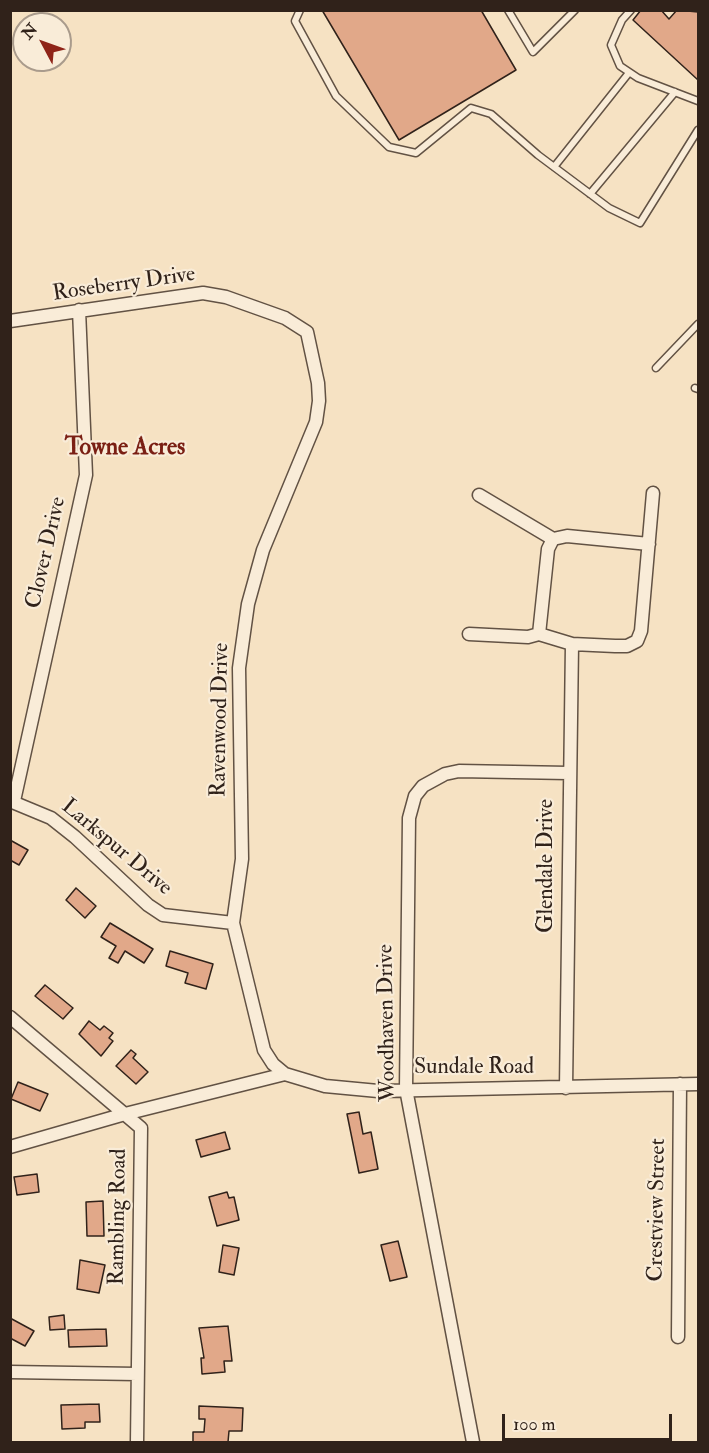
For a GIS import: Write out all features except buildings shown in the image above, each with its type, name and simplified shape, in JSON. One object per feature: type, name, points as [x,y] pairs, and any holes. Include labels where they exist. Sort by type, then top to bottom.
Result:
[{"type":"street","name":"Roseberry Drive","points":[[10,321],[203,293],[226,297],[285,318],[307,332]]},
{"type":"street","name":"Clover Drive","points":[[12,801],[86,475],[79,310]]},
{"type":"street","name":"Ravenwood Drive","points":[[285,1074],[273,1064],[264,1050],[233,923],[242,859],[240,648],[248,604],[263,550],[316,422],[318,383],[307,332]]},
{"type":"street","points":[[469,634],[528,637],[539,634],[572,644],[627,646],[637,641],[641,631],[653,492]]},
{"type":"street","points":[[479,495],[553,539],[567,536],[649,544]]},
{"type":"street","points":[[539,634],[548,549],[553,539]]},
{"type":"street","name":"Glendale Drive","points":[[566,1088],[568,773],[572,644]]},
{"type":"street","name":"Woodhaven Drive","points":[[473,1443],[406,1089],[409,818],[415,796],[434,778],[459,771],[568,773]]},
{"type":"street","name":"Larkspur Drive","points":[[12,801],[51,818],[67,830],[148,905],[164,915],[233,923]]},
{"type":"street","name":"Rambling Road","points":[[10,1017],[141,1128],[136,1443]]},
{"type":"street","points":[[10,1148],[125,1114],[285,1074]]},
{"type":"street","name":"Sundale Road","points":[[285,1074],[305,1082],[350,1089],[566,1088],[699,1084]]},
{"type":"street","name":"Crestview Street","points":[[678,1337],[680,1084]]},
{"type":"street","points":[[10,1372],[137,1374]]},
{"type":"lane","points":[[300,10],[295,21],[336,96],[389,147],[416,153],[471,108],[498,119],[554,167],[609,208],[640,223],[699,130]]},
{"type":"lane","points":[[508,10],[533,52],[575,10]]},
{"type":"lane","points":[[631,10],[622,21],[611,45],[620,66],[628,74],[699,100]]},
{"type":"lane","points":[[554,167],[628,74]]},
{"type":"lane","points":[[590,194],[675,92]]},
{"type":"lane","points":[[656,368],[699,324]]},
{"type":"district","name":"Towne Acres","points":[[125,449]]}]
